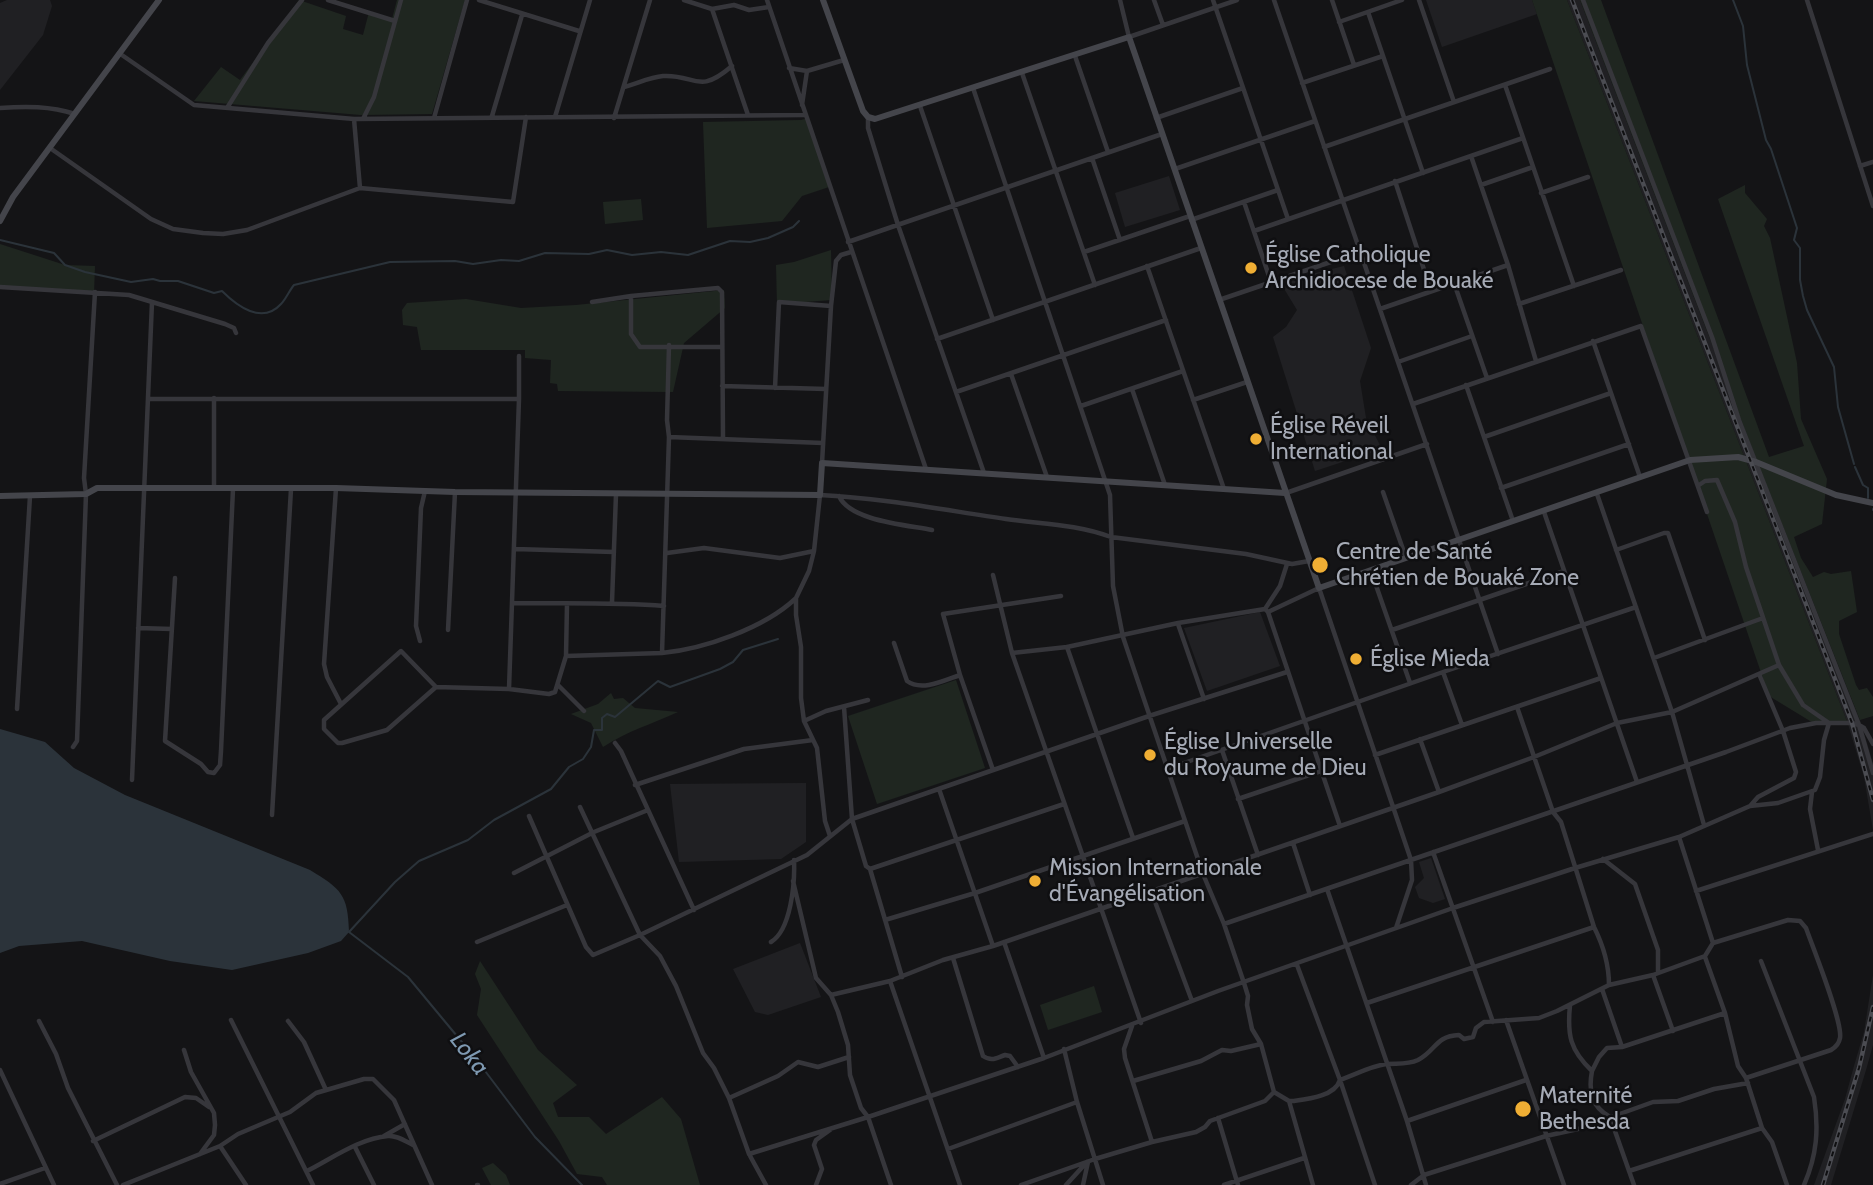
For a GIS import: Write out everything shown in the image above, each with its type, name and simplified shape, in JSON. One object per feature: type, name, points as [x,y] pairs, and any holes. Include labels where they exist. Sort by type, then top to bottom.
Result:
[{"type":"street","points":[[0,221],[13,197],[159,0]]},
{"type":"street","points":[[227,108],[268,43],[302,0]]},
{"type":"street","points":[[328,0],[395,21]]},
{"type":"street","points":[[363,119],[374,97],[401,0]]},
{"type":"street","points":[[434,118],[467,0]]},
{"type":"street","points":[[479,0],[579,31]]},
{"type":"street","points":[[555,117],[590,0]]},
{"type":"street","points":[[614,118],[650,0]]},
{"type":"street","points":[[684,0],[712,9],[733,3],[749,10],[769,7]]},
{"type":"street","points":[[766,0],[926,469]]},
{"type":"street","points":[[823,0],[863,111],[868,117],[875,119],[1075,56],[1237,0]]},
{"type":"street","points":[[1120,0],[1129,37],[1156,118],[1412,860],[1412,880],[1396,928]]},
{"type":"street","points":[[1154,0],[1163,25]]},
{"type":"street","points":[[1213,0],[1288,219]]},
{"type":"street","points":[[1274,0],[1498,654]]},
{"type":"street","points":[[1332,0],[1354,65]]},
{"type":"street","points":[[1339,22],[1402,0]]},
{"type":"street","points":[[1419,0],[1454,102]]},
{"type":"street","points":[[1583,0],[1712,337],[1756,462],[1859,725],[1873,773]]},
{"type":"street","points":[[1807,0],[1873,206]]},
{"type":"street","points":[[712,9],[748,115]]},
{"type":"street","points":[[1368,12],[1423,173]]},
{"type":"street","points":[[492,116],[522,15]]},
{"type":"street","points":[[119,53],[194,105],[227,108],[354,119],[804,115]]},
{"type":"street","points":[[1302,83],[1383,55]]},
{"type":"street","points":[[1075,56],[1108,152]]},
{"type":"street","points":[[789,68],[807,71],[844,60]]},
{"type":"street","points":[[624,87],[666,76],[701,83],[714,80],[732,66]]},
{"type":"street","points":[[1324,147],[1549,69]]},
{"type":"street","points":[[802,108],[807,71]]},
{"type":"street","points":[[1022,73],[1095,285]]},
{"type":"street","points":[[1504,85],[1574,286]]},
{"type":"street","points":[[973,88],[1112,502],[1113,586],[1124,636],[1203,874],[1244,983],[1252,1029],[1261,1044],[1274,1092],[1289,1101],[1305,1100],[1331,1092],[1340,1080]]},
{"type":"street","points":[[1156,118],[1243,88]]},
{"type":"street","points":[[0,108],[30,106],[75,114]]},
{"type":"street","points":[[920,106],[993,320]]},
{"type":"street","points":[[50,148],[151,219],[173,229],[223,234],[247,230],[360,188],[513,202],[526,117]]},
{"type":"street","points":[[868,117],[868,128],[898,225],[984,473]]},
{"type":"street","points":[[354,119],[360,188]]},
{"type":"street","points":[[1174,170],[1315,121]]},
{"type":"street","points":[[848,242],[1162,134]]},
{"type":"street","points":[[1254,231],[1523,138]]},
{"type":"street","points":[[1471,156],[1508,265],[1536,361]]},
{"type":"street","points":[[1092,158],[1120,240]]},
{"type":"street","points":[[1860,166],[1873,162]]},
{"type":"street","points":[[1481,185],[1533,167]]},
{"type":"street","points":[[1542,193],[1588,177]]},
{"type":"street","points":[[1395,181],[1432,291]]},
{"type":"street","points":[[1084,253],[1279,190]]},
{"type":"street","points":[[1244,202],[1271,282]]},
{"type":"street","points":[[937,339],[1201,248]]},
{"type":"street","points":[[1219,300],[1360,251]]},
{"type":"street","points":[[830,836],[825,821],[817,748],[804,721],[796,598],[809,571],[814,551],[836,261],[841,255],[851,252]]},
{"type":"street","points":[[1380,309],[1508,265]]},
{"type":"street","points":[[1147,266],[1224,489]]},
{"type":"street","points":[[1520,304],[1621,270]]},
{"type":"street","points":[[1454,284],[1487,378]]},
{"type":"street","points":[[0,287],[129,295],[225,324],[234,328],[236,333]]},
{"type":"street","points":[[592,302],[719,288],[722,292],[723,438]]},
{"type":"street","points":[[73,747],[77,741],[86,494],[84,478],[95,292]]},
{"type":"street","points":[[631,296],[631,334],[640,347],[722,346]]},
{"type":"street","points":[[132,780],[152,302]]},
{"type":"street","points":[[775,388],[779,302],[831,306]]},
{"type":"street","points":[[956,392],[1166,320]]},
{"type":"street","points":[[1413,404],[1640,326],[1707,512]]},
{"type":"street","points":[[1398,362],[1472,336]]},
{"type":"street","points":[[1593,341],[1640,478]]},
{"type":"street","points":[[662,653],[667,553],[669,345]]},
{"type":"street","points":[[509,689],[514,603],[519,356]]},
{"type":"street","points":[[1081,406],[1183,371]]},
{"type":"street","points":[[1011,374],[1047,477]]},
{"type":"street","points":[[1193,400],[1247,382]]},
{"type":"street","points":[[1466,385],[1513,522]]},
{"type":"street","points":[[722,386],[826,389]]},
{"type":"street","points":[[1132,389],[1165,485]]},
{"type":"street","points":[[1484,437],[1611,393]]},
{"type":"street","points":[[214,398],[214,488]]},
{"type":"street","points":[[149,399],[519,399]]},
{"type":"street","points":[[669,437],[823,443]]},
{"type":"street","points":[[822,463],[1285,493],[1427,444]]},
{"type":"street","points":[[1501,488],[1629,444]]},
{"type":"street","points":[[1012,653],[1068,647],[1260,608],[1267,610],[1319,588],[1690,460],[1738,457],[1836,495],[1873,503]]},
{"type":"street","points":[[1699,485],[1705,481],[1717,480],[1735,522],[1746,567],[1779,665],[1803,705],[1829,723]]},
{"type":"street","points":[[0,496],[86,494],[97,488],[336,488],[455,492],[820,495],[1093,530],[1111,537],[1246,554],[1287,564],[1309,561]]},
{"type":"street","points":[[272,814],[291,488]]},
{"type":"street","points":[[336,488],[324,664],[327,677],[341,704]]},
{"type":"street","points":[[175,578],[165,741],[201,764],[208,772],[214,773],[220,765],[233,489]]},
{"type":"street","points":[[420,640],[416,626],[421,508],[425,491]]},
{"type":"street","points":[[448,630],[455,492]]},
{"type":"street","points":[[1383,492],[1407,559]]},
{"type":"street","points":[[612,602],[615,494]]},
{"type":"street","points":[[1597,494],[1672,712],[1704,825]]},
{"type":"street","points":[[18,709],[30,496]]},
{"type":"street","points":[[839,496],[846,508],[878,520],[932,530]]},
{"type":"street","points":[[1544,512],[1637,782]]},
{"type":"street","points":[[1616,550],[1668,533],[1705,640]]},
{"type":"street","points":[[667,553],[704,548],[780,558],[814,551]]},
{"type":"street","points":[[515,550],[614,552]]},
{"type":"street","points":[[1287,564],[1280,586],[1267,610],[1340,826]]},
{"type":"street","points":[[1371,570],[1410,683]]},
{"type":"street","points":[[1392,630],[1564,570]]},
{"type":"street","points":[[993,575],[1012,653],[1141,1023]]},
{"type":"street","points":[[993,770],[960,676],[943,614],[1061,596]]},
{"type":"street","points":[[566,656],[662,653],[716,643],[782,612],[796,598]]},
{"type":"street","points":[[514,603],[612,602],[664,606]]},
{"type":"street","points":[[436,687],[401,651],[324,720],[324,729],[338,743],[387,730],[436,687],[509,689],[550,694],[555,692],[566,656],[567,604]]},
{"type":"street","points":[[1167,769],[1636,607]]},
{"type":"street","points":[[1654,658],[1763,618]]},
{"type":"street","points":[[1178,624],[1204,699]]},
{"type":"street","points":[[138,628],[172,629]]},
{"type":"street","points":[[894,643],[903,671],[912,685],[920,687],[960,676]]},
{"type":"street","points":[[1068,647],[1133,838]]},
{"type":"street","points":[[831,995],[890,981],[930,965],[1293,843],[1534,757],[1617,723],[1672,712],[1779,665]]},
{"type":"street","points":[[529,816],[586,947],[593,955],[807,855],[852,820],[1149,716],[1287,671]]},
{"type":"street","points":[[1443,672],[1462,725]]},
{"type":"street","points":[[1751,806],[1758,797],[1796,776],[1783,731],[1759,674]]},
{"type":"street","points":[[1375,755],[1601,678]]},
{"type":"street","points":[[558,685],[584,711]]},
{"type":"street","points":[[804,721],[826,711],[868,700]]},
{"type":"street","points":[[844,707],[852,820],[866,866],[870,869],[902,977]]},
{"type":"street","points":[[1517,707],[1553,811],[1561,822],[1606,958],[1609,985]]},
{"type":"street","points":[[749,1154],[1044,1058],[1141,1023],[1192,1001],[1396,928],[1679,836],[1751,806],[1778,803],[1812,792],[1819,777],[1829,723]]},
{"type":"street","points":[[1224,924],[1686,766],[1800,724],[1852,723],[1864,728],[1873,744]]},
{"type":"street","points":[[1420,739],[1439,792]]},
{"type":"street","points":[[635,785],[744,749],[813,740]]},
{"type":"street","points":[[615,743],[694,910]]},
{"type":"street","points":[[1222,750],[1258,855]]},
{"type":"street","points":[[1238,799],[1321,771]]},
{"type":"street","points":[[939,789],[993,946]]},
{"type":"street","points":[[1812,792],[1810,809],[1818,850]]},
{"type":"street","points":[[870,869],[1064,804]]},
{"type":"street","points":[[580,807],[640,935],[660,956],[676,986],[703,1053],[721,1079],[749,1154],[766,1185]]},
{"type":"street","points":[[514,873],[594,832],[648,810]]},
{"type":"street","points":[[884,920],[975,893],[1185,821]]},
{"type":"street","points":[[1696,891],[1873,834]]},
{"type":"street","points":[[1679,836],[1713,943]]},
{"type":"street","points":[[1293,843],[1311,895]]},
{"type":"street","points":[[1433,852],[1493,1022]]},
{"type":"street","points":[[1603,859],[1635,884],[1658,950],[1655,974],[1672,1031]]},
{"type":"street","points":[[771,942],[782,934],[786,923],[794,860]]},
{"type":"street","points":[[793,881],[816,978],[831,995],[838,1012],[849,1057],[850,1075],[861,1108],[868,1117],[891,1185]]},
{"type":"street","points":[[1327,889],[1407,1121],[1426,1185]]},
{"type":"street","points":[[1152,891],[1192,1001]]},
{"type":"street","points":[[477,942],[567,905]]},
{"type":"street","points":[[1340,1080],[1387,1064],[1398,1065],[1419,1059],[1438,1041],[1449,1035],[1459,1035],[1464,1039],[1473,1037],[1476,1028],[1485,1022],[1539,1017],[1609,985],[1655,974],[1705,956],[1713,943],[1788,920],[1794,919],[1803,923],[1838,1021],[1840,1038],[1836,1047],[1747,1081],[1678,1101],[1653,1102],[1578,1129],[1546,1136],[1424,1174],[1411,1185]]},
{"type":"street","points":[[1367,1003],[1594,926]]},
{"type":"street","points":[[1004,942],[1044,1058]]},
{"type":"street","points":[[1705,956],[1725,1013],[1738,1066],[1747,1081],[1762,1128],[1772,1142],[1787,1185]]},
{"type":"street","points":[[953,958],[983,1056],[988,1059],[1010,1056],[1018,1067]]},
{"type":"street","points":[[1761,961],[1814,1097],[1818,1118],[1815,1157],[1804,1185]]},
{"type":"street","points":[[1297,965],[1375,1185]]},
{"type":"street","points":[[890,981],[960,1185]]},
{"type":"street","points":[[1602,989],[1622,1047]]},
{"type":"street","points":[[1570,1004],[1568,1027],[1573,1048],[1592,1072]]},
{"type":"street","points":[[1633,1185],[1610,1117],[1597,1110],[1593,1099],[1590,1083],[1599,1057],[1607,1048],[1622,1047],[1725,1013]]},
{"type":"street","points":[[231,1020],[313,1185]]},
{"type":"street","points":[[1506,1020],[1564,1185]]},
{"type":"street","points":[[38,1021],[56,1054],[68,1088],[93,1141],[117,1185]]},
{"type":"street","points":[[288,1021],[304,1042],[326,1090]]},
{"type":"street","points":[[1132,1025],[1124,1049],[1152,1142]]},
{"type":"street","points":[[1133,1081],[1201,1062],[1222,1050],[1231,1051],[1261,1044]]},
{"type":"street","points":[[1064,1049],[1077,1102],[1103,1185]]},
{"type":"street","points":[[184,1050],[198,1086],[214,1114],[214,1135],[200,1155]]},
{"type":"street","points":[[729,1098],[778,1076],[798,1062],[818,1067],[849,1057]]},
{"type":"street","points":[[0,1070],[54,1185]]},
{"type":"street","points":[[123,1185],[220,1146],[238,1134],[278,1118],[316,1094],[364,1079],[373,1079],[388,1091],[432,1185]]},
{"type":"street","points":[[1407,1121],[1527,1080]]},
{"type":"street","points":[[93,1141],[185,1097],[198,1086]]},
{"type":"street","points":[[1021,1185],[1088,1161],[1196,1132],[1210,1121],[1265,1101],[1274,1092]]},
{"type":"street","points":[[185,1097],[196,1098],[209,1107]]},
{"type":"street","points":[[1289,1101],[1313,1185]]},
{"type":"street","points":[[948,1149],[1077,1102]]},
{"type":"street","points":[[1218,1118],[1238,1183]]},
{"type":"street","points":[[307,1171],[405,1124]]},
{"type":"street","points":[[816,1185],[822,1169],[814,1145],[816,1140],[833,1128]]},
{"type":"street","points":[[1629,1171],[1762,1128]]},
{"type":"street","points":[[380,1138],[398,1137],[414,1145]]},
{"type":"street","points":[[220,1146],[246,1185]]},
{"type":"street","points":[[355,1147],[374,1185]]},
{"type":"street","points":[[1224,1185],[1238,1183],[1304,1158]]},
{"type":"street","points":[[1066,1185],[1088,1161]]},
{"type":"street","points":[[1083,1185],[1088,1161]]},
{"type":"street","points":[[0,1184],[45,1168]]},
{"type":"shaded area","points":[[7,0],[50,0],[52,6],[43,35],[0,90],[0,3]]},
{"type":"shaded area","points":[[299,0],[346,16],[343,29],[363,35],[369,12],[392,19],[397,0],[465,0],[432,114],[361,115],[194,101],[221,67],[240,80]]},
{"type":"shaded area","points":[[1426,0],[1532,0],[1537,14],[1442,47]]},
{"type":"shaded area","points":[[1532,0],[1567,0],[1848,724],[1815,724],[1769,696]]},
{"type":"shaded area","points":[[1567,0],[1580,0],[1760,469],[1860,720],[1873,763],[1873,830],[1864,777],[1848,724]]},
{"type":"shaded area","points":[[1580,0],[1601,0],[1769,457],[1804,446],[1718,199],[1745,185],[1745,193],[1767,219],[1764,226],[1770,238],[1797,363],[1801,419],[1827,479],[1822,524],[1794,537],[1801,558],[1813,577],[1824,572],[1831,574],[1851,571],[1857,612],[1839,621],[1839,634],[1856,685],[1859,690],[1867,688],[1873,697],[1873,716],[1860,720],[1760,469]]},
{"type":"shaded area","points":[[809,118],[832,186],[802,196],[782,221],[707,228],[703,122]]},
{"type":"shaded area","points":[[1169,176],[1180,210],[1125,227],[1115,193]]},
{"type":"shaded area","points":[[641,199],[643,220],[605,224],[603,202]]},
{"type":"shaded area","points":[[0,244],[65,265],[95,266],[94,293],[0,287]]},
{"type":"shaded area","points":[[831,250],[832,300],[777,304],[776,265]]},
{"type":"shaded area","points":[[1344,266],[1371,348],[1360,381],[1366,418],[1382,449],[1315,471],[1273,337],[1286,327],[1297,310],[1280,282]]},
{"type":"shaded area","points":[[724,290],[725,308],[684,343],[673,392],[558,391],[557,384],[550,383],[551,360],[525,358],[525,350],[421,350],[417,327],[403,325],[402,310],[407,303],[466,299],[521,308]]},
{"type":"shaded area","points":[[1260,612],[1280,666],[1207,691],[1184,628]]},
{"type":"shaded area","points":[[956,680],[985,768],[877,804],[848,716]]},
{"type":"shaded area","points":[[611,693],[614,699],[623,698],[635,708],[678,712],[630,732],[603,747],[591,723],[571,714],[598,704]]},
{"type":"shaded area","points":[[0,729],[45,742],[74,768],[125,795],[310,870],[329,882],[341,894],[347,909],[349,932],[341,941],[308,953],[232,970],[170,961],[82,941],[19,946],[0,953]]},
{"type":"shaded area","points":[[806,783],[806,842],[781,859],[679,862],[670,784]]},
{"type":"shaded area","points":[[1431,858],[1445,899],[1433,903],[1419,898],[1415,887],[1424,878],[1419,862]]},
{"type":"shaded area","points":[[800,943],[821,997],[768,1015],[755,1012],[733,969]]},
{"type":"shaded area","points":[[480,961],[538,1050],[577,1085],[553,1103],[558,1117],[589,1117],[606,1134],[662,1097],[681,1119],[700,1185],[607,1185],[602,1177],[577,1174],[559,1141],[477,1015],[481,989],[475,974]]},
{"type":"shaded area","points":[[1873,975],[1873,1045],[1866,1070],[1831,1185],[1814,1185],[1845,1099],[1864,1032]]},
{"type":"shaded area","points":[[1094,986],[1102,1012],[1048,1030],[1040,1005]]},
{"type":"shaded area","points":[[493,1163],[506,1175],[510,1185],[491,1185],[482,1168]]},
{"type":"waterway","points":[[1733,0],[1743,26],[1747,65],[1766,140],[1797,228],[1794,240],[1800,248],[1803,296],[1834,367],[1838,407],[1854,464]]},
{"type":"waterway","points":[[0,240],[54,253],[65,265],[85,272],[131,282],[153,279],[178,281],[214,293],[222,291],[242,307],[266,313],[281,304],[294,285],[390,262],[455,261],[473,264],[501,260],[519,261],[545,253],[589,254],[607,250],[632,255],[661,252],[688,255],[730,241],[750,242],[768,238],[793,227],[799,221]]},
{"type":"waterway","points":[[1855,467],[1863,485],[1868,488],[1868,498]]},
{"type":"waterway","name":"Loka","points":[[582,1185],[535,1137],[476,1059],[408,977],[349,932],[395,882],[419,861],[468,840],[494,820],[551,789],[569,767],[583,759],[591,747],[594,730],[602,730],[602,718],[607,714],[615,717],[658,681],[670,687],[720,669],[733,662],[743,650],[778,639]]},
{"type":"railway","points":[[1572,0],[1852,723],[1873,800]]},
{"type":"railway","points":[[1823,1185],[1859,1068],[1873,1007]]},
{"type":"place","name":"Église Catholique Archidiocese de Bouaké","points":[[1251,268]]},
{"type":"place","name":"Église Réveil International","points":[[1256,439]]},
{"type":"place","name":"Centre de Santé Chrétien de Bouaké Zone","points":[[1320,565]]},
{"type":"place","name":"Église Mieda","points":[[1356,659]]},
{"type":"place","name":"Église Universelle du Royaume de Dieu","points":[[1150,755]]},
{"type":"place","name":"Mission Internationale d'Évangélisation","points":[[1035,881]]},
{"type":"place","name":"Maternité Bethesda","points":[[1523,1109]]}]
